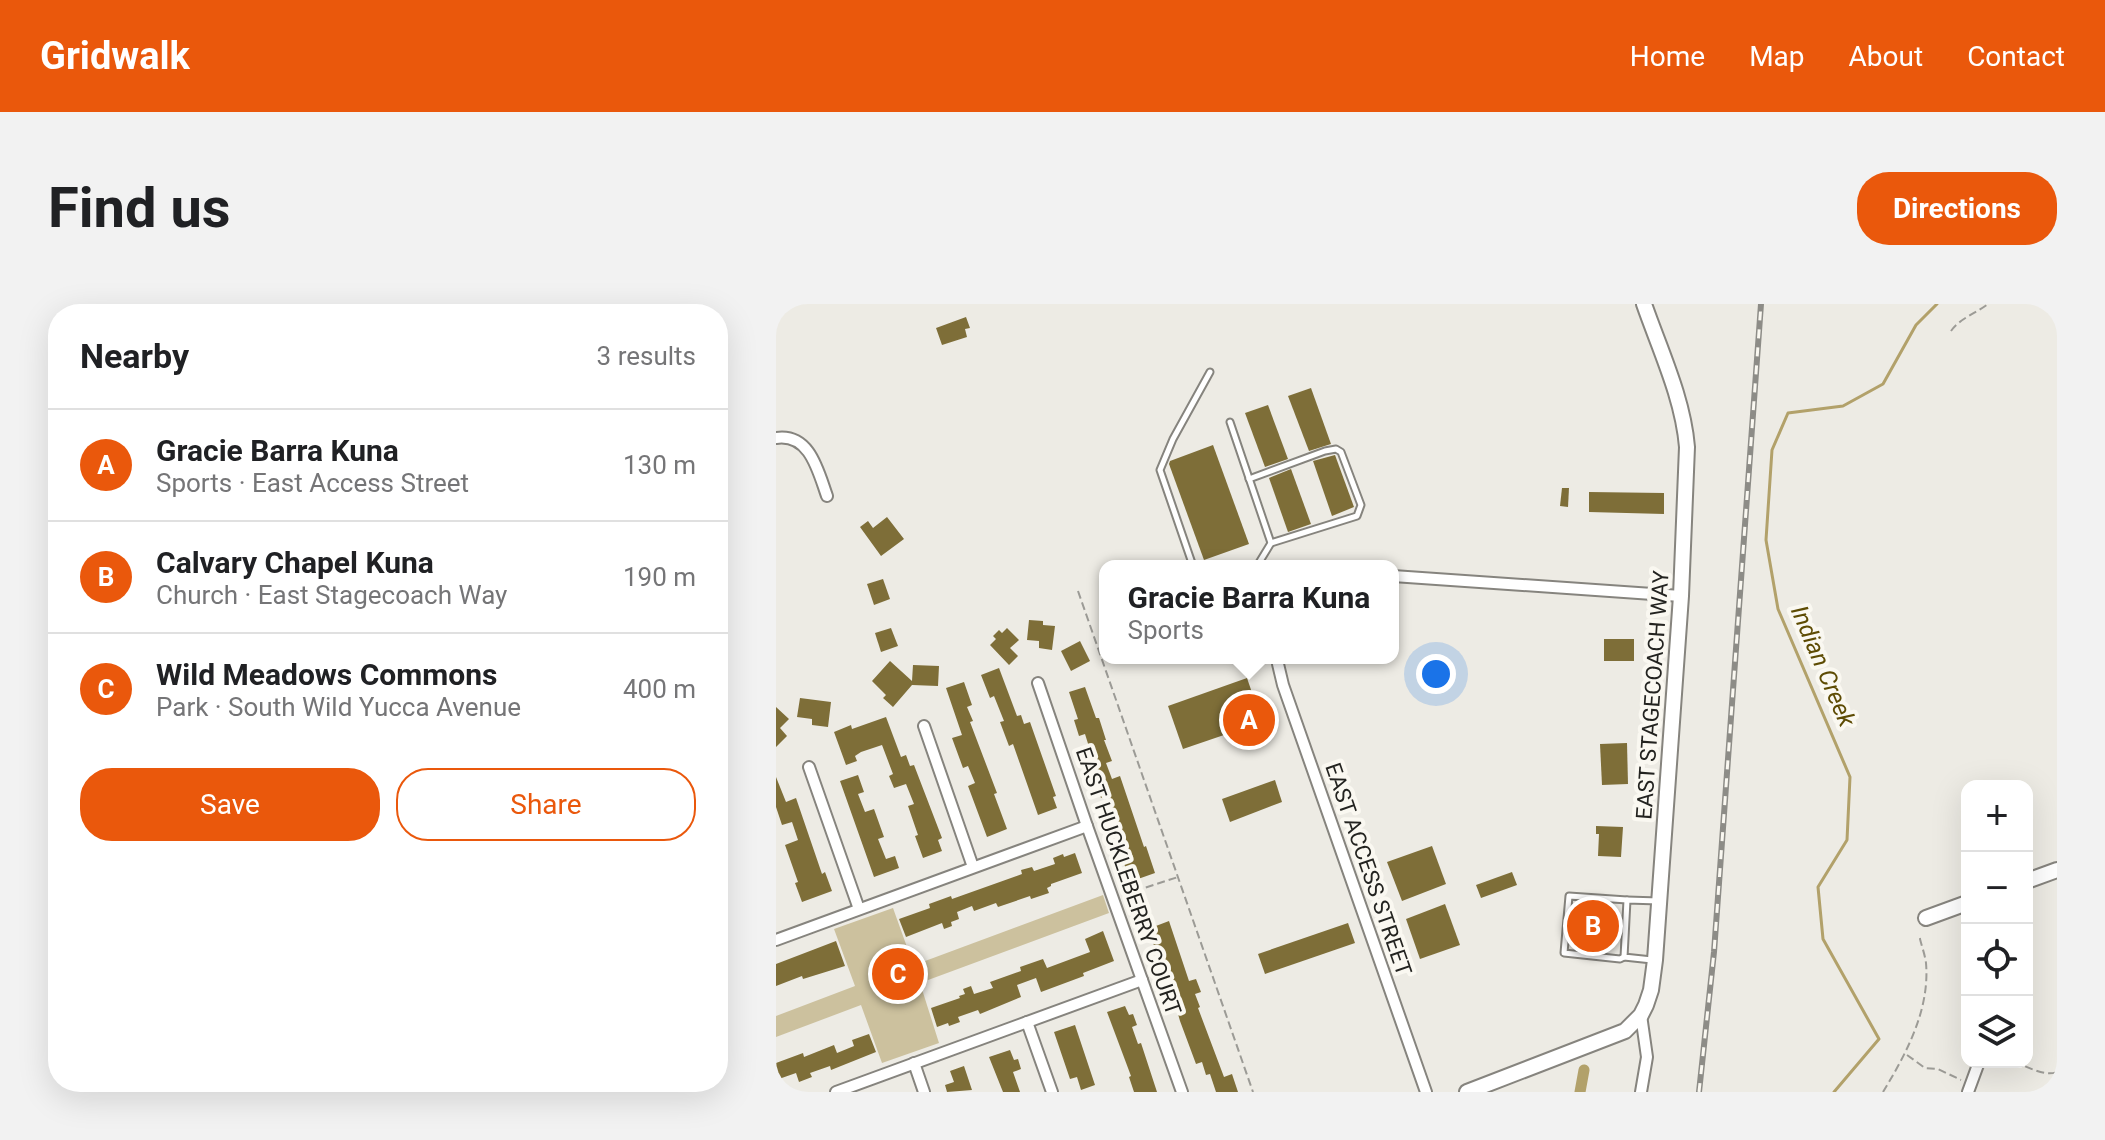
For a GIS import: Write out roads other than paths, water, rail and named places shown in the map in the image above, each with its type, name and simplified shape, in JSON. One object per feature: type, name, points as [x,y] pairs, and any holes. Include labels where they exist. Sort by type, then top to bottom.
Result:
[{"type":"street","name":"EAST STAGECOACH WAY","points":[[1641,1092],[1647,1057],[1641,1015],[1651,990],[1660,901],[1681,596],[1687,447],[1686,427],[1644,304]]},
{"type":"street","points":[[776,438],[788,437],[805,448],[813,458],[827,496]]},
{"type":"street","points":[[1399,576],[1681,596]]},
{"type":"street","name":"EAST ACCESS STREET","points":[[1278,664],[1426,1092]]},
{"type":"street","name":"EAST HUCKLEBERRY COURT","points":[[1038,683],[1182,1092]]},
{"type":"street","points":[[924,726],[973,867]]},
{"type":"street","points":[[809,767],[859,909]]},
{"type":"street","points":[[776,940],[1087,826]]},
{"type":"street","points":[[2033,879],[2057,870]]},
{"type":"street","points":[[1926,918],[1961,905]]},
{"type":"street","points":[[836,1092],[1142,980]]},
{"type":"street","points":[[1467,1092],[1625,1031],[1641,1015]]},
{"type":"street","points":[[1027,1022],[1052,1092]]},
{"type":"street","points":[[914,1063],[924,1092]]},
{"type":"street","points":[[1968,1092],[1977,1068]]},
{"type":"lane","points":[[1191,560],[1160,470],[1173,439],[1210,372]]},
{"type":"lane","points":[[1230,422],[1271,543]]},
{"type":"lane","points":[[1249,479],[1336,449],[1341,452],[1361,505],[1357,516],[1271,543],[1259,560]]},
{"type":"lane","points":[[1655,960],[1564,953],[1569,896],[1660,901]]},
{"type":"lane","points":[[1624,957],[1627,900]]},
{"type":"waterway","name":"Indian Creek","points":[[1834,1092],[1879,1039],[1823,939],[1818,887],[1847,840],[1850,777],[1778,609],[1766,540],[1772,450],[1788,413],[1843,406],[1883,384],[1916,325],[1937,304]]},
{"type":"waterway","points":[[1580,1092],[1584,1070]]},
{"type":"railway","points":[[1699,1092],[1714,952],[1761,304]]},
{"type":"place","name":"Gracie Barra Kuna","points":[[1249,720]]},
{"type":"place","name":"Calvary Chapel Kuna","points":[[1593,926]]},
{"type":"place","name":"Wild Meadows Commons","points":[[898,974]]}]
